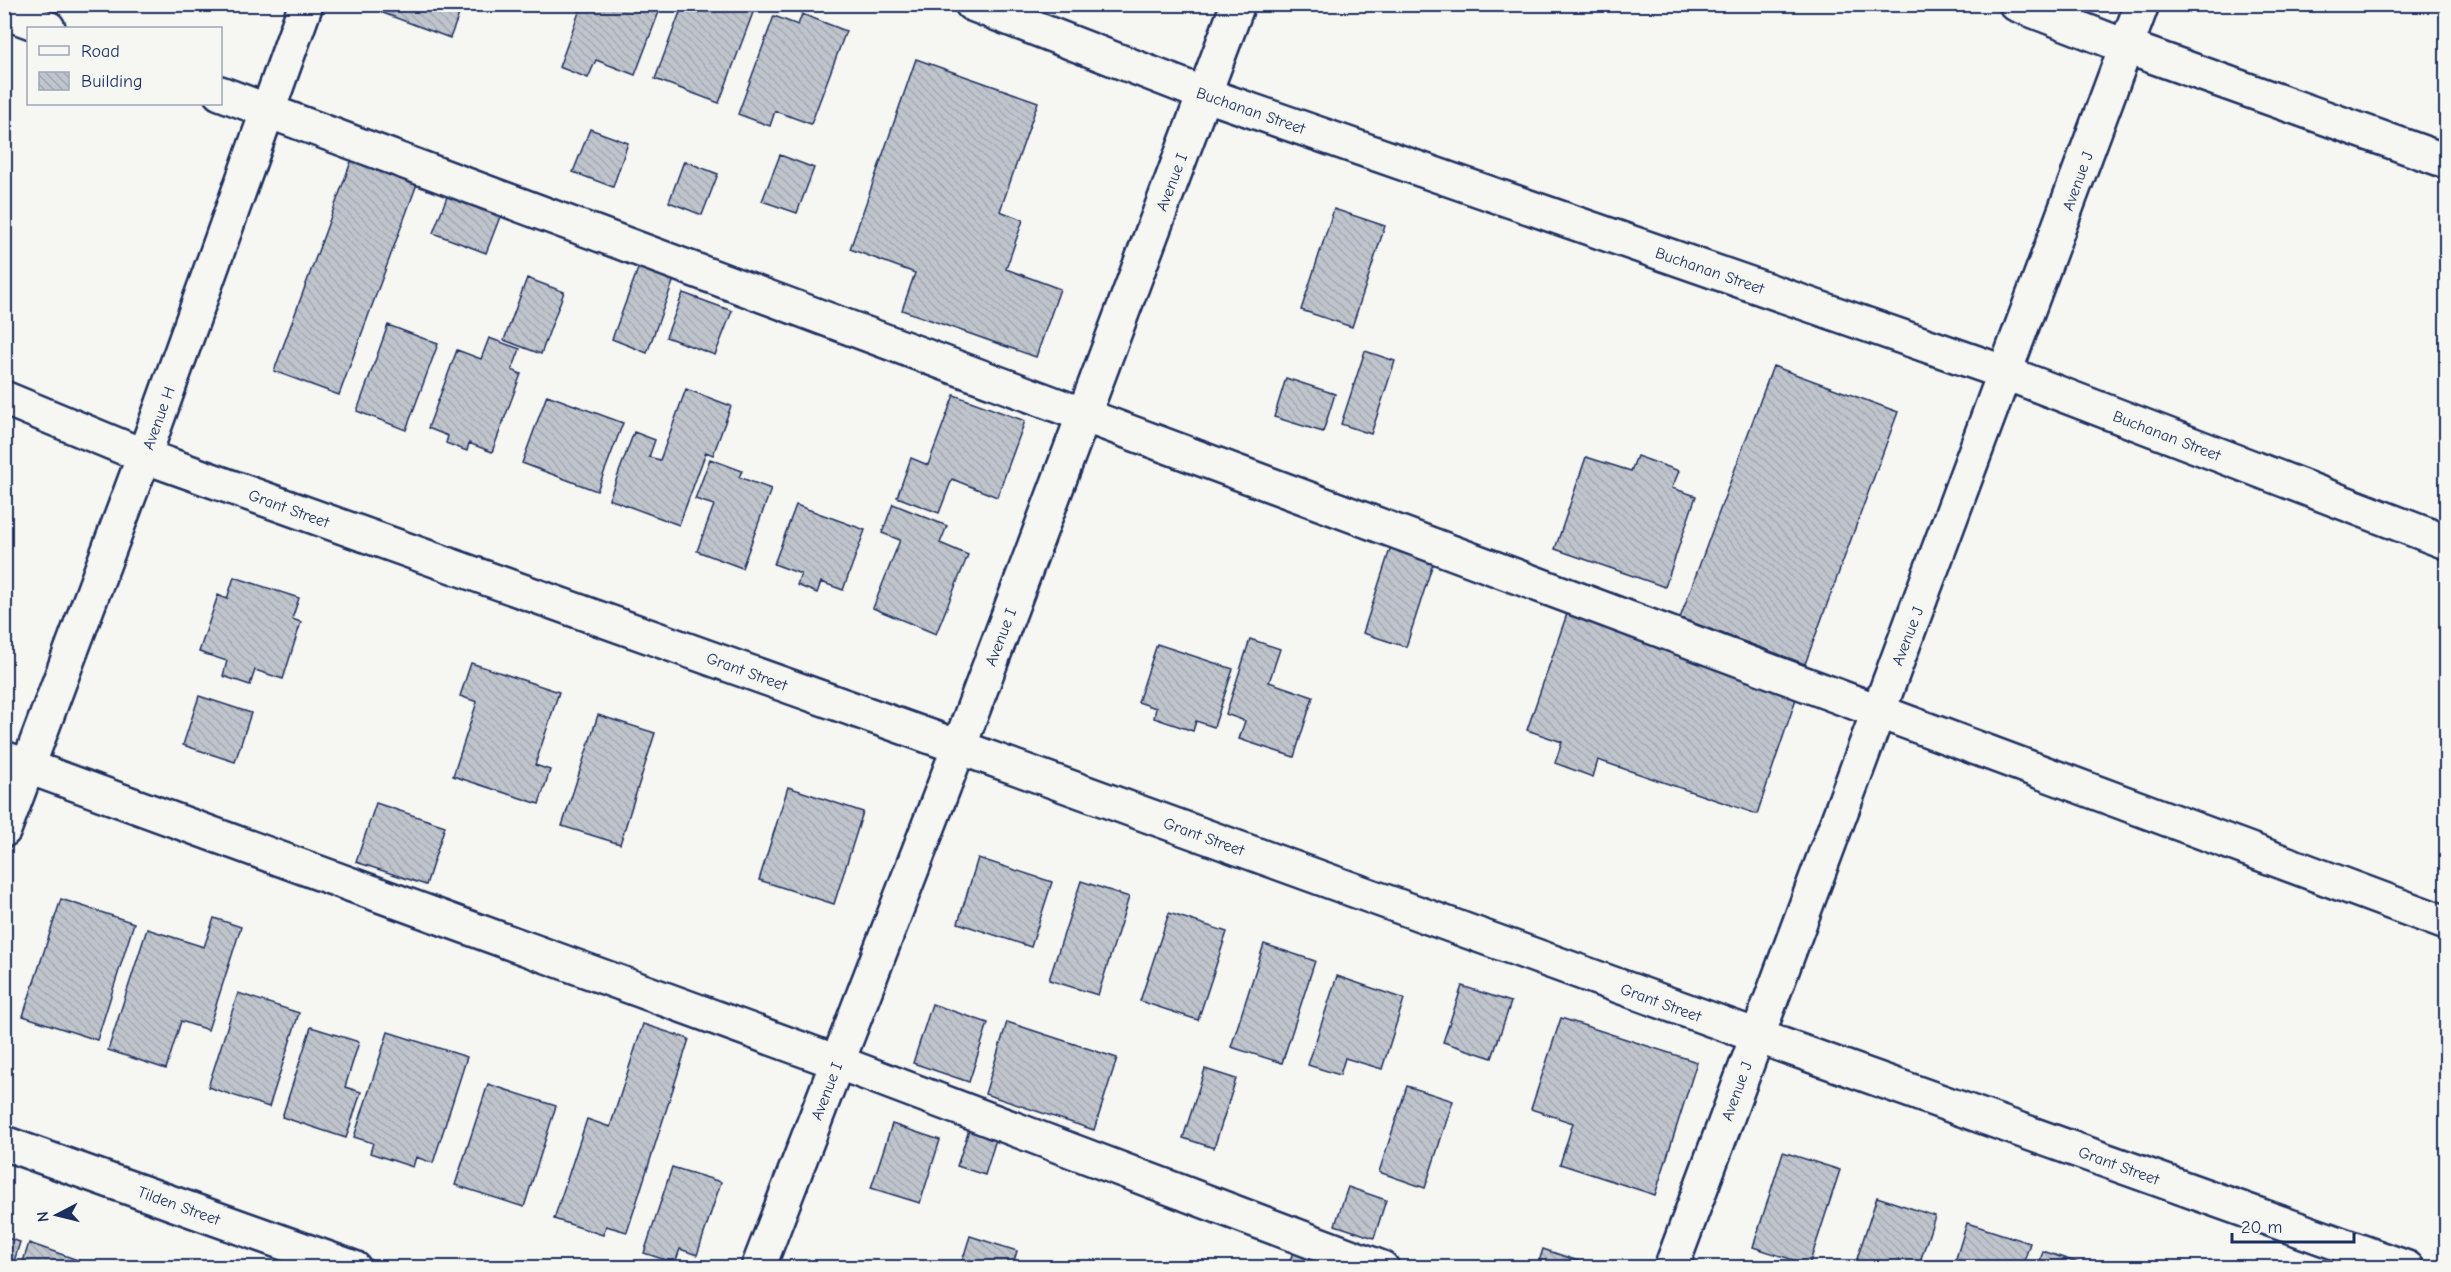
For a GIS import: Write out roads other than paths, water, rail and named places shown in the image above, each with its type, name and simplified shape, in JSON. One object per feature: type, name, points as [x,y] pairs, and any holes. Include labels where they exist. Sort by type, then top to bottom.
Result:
[{"type":"street","name":"Avenue H","points":[[4,830],[16,763],[144,456],[306,4]]},
{"type":"street","name":"Buchanan Street","points":[[972,4],[1204,94],[2006,373],[2446,542]]},
{"type":"street","name":"Avenue I","points":[[758,1268],[959,747],[1238,4]]},
{"type":"street","points":[[2016,4],[2127,47],[2446,161]]},
{"type":"street","name":"Avenue J","points":[[1671,1268],[2142,4]]},
{"type":"street","points":[[4,12],[45,27]]},
{"type":"street","points":[[222,94],[2446,923]]},
{"type":"street","name":"Grant Street","points":[[4,398],[144,456],[2407,1268]]},
{"type":"street","points":[[16,763],[837,1062],[1382,1268]]},
{"type":"street","name":"Tilden Street","points":[[4,1143],[354,1268]]}]
